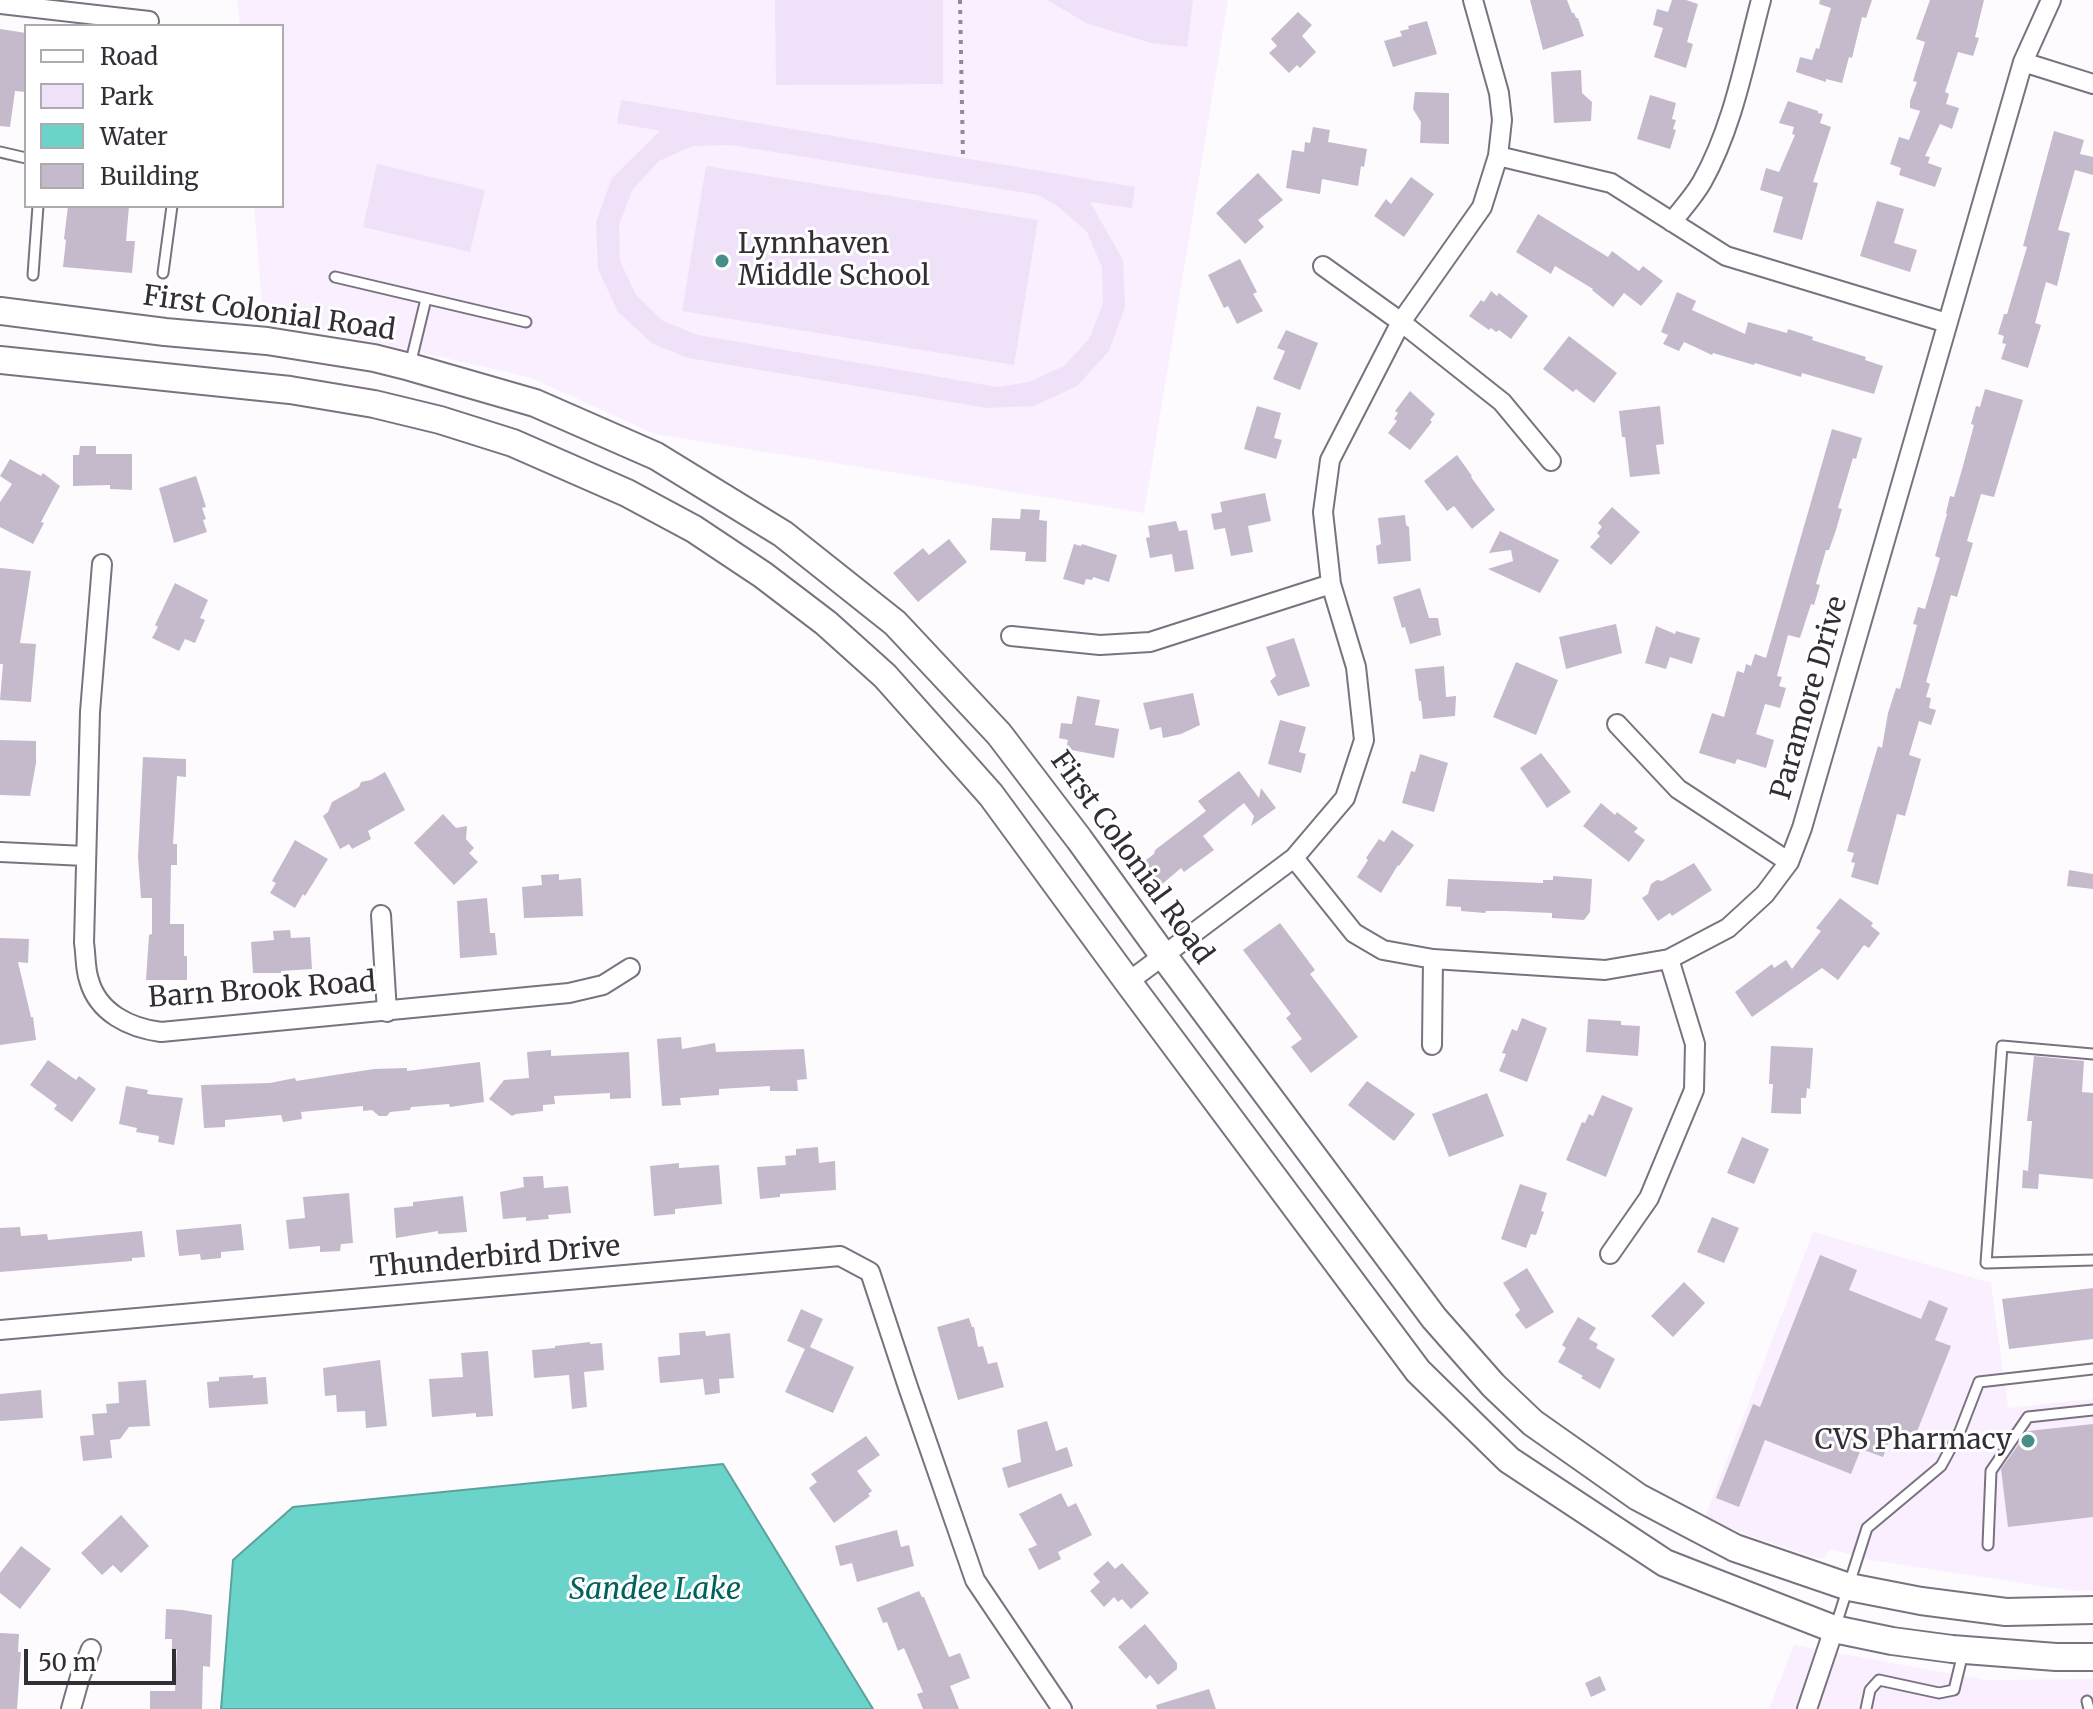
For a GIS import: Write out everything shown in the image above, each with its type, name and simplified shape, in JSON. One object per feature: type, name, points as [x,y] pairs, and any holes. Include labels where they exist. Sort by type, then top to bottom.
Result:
[{"type":"main road","name":"First Colonial Road","points":[[0,311],[165,332],[267,341],[374,358],[410,367],[535,403],[656,456],[783,534],[895,623],[999,734],[1434,1318],[1493,1385],[1533,1423],[1638,1497],[1735,1548],[1849,1587],[1921,1601],[2006,1612],[2093,1610]]},
{"type":"main road","points":[[0,360],[290,390],[374,404],[440,420],[513,443],[627,493],[694,529],[763,575],[826,623],[885,676],[991,795],[1418,1371],[1509,1460],[1665,1563],[1834,1629],[1892,1641],[1964,1650],[2093,1657]]},
{"type":"street","points":[[1128,982],[1294,858],[1345,798],[1364,740],[1356,667],[1331,584],[1323,512],[1330,460],[1401,322],[1482,207],[1498,156],[1502,120],[1499,93],[1473,0]]},
{"type":"street","points":[[1672,222],[1701,183],[1720,142],[1761,0]]},
{"type":"street","name":"Paramore Drive","points":[[1294,858],[1354,933],[1383,950],[1433,959],[1605,970],[1669,959],[1728,928],[1765,894],[1789,862],[1802,828],[2023,62],[2051,0]]},
{"type":"street","points":[[0,4],[69,6],[149,21]]},
{"type":"street","points":[[2023,62],[2093,84]]},
{"type":"street","points":[[1498,156],[1611,183],[1726,256],[1947,323]]},
{"type":"street","points":[[1323,266],[1401,322],[1502,402],[1551,461]]},
{"type":"street","name":"Barn Brook Road","points":[[102,564],[90,712],[84,943],[88,979],[106,1009],[124,1022],[161,1032],[569,993],[603,985],[630,968]]},
{"type":"street","points":[[1011,636],[1100,645],[1150,642],[1331,584]]},
{"type":"street","points":[[1617,724],[1678,789],[1789,862]]},
{"type":"street","points":[[0,852],[85,856]]},
{"type":"street","points":[[381,915],[387,1012]]},
{"type":"street","points":[[1432,1045],[1433,959]]},
{"type":"street","points":[[1610,1254],[1649,1198],[1694,1090],[1695,1044],[1669,959]]},
{"type":"street","name":"Thunderbird Drive","points":[[0,1330],[840,1256],[870,1272],[975,1580],[1062,1709]]},
{"type":"street","points":[[1807,1709],[1834,1629]]},
{"type":"street","points":[[71,1709],[91,1649]]},
{"type":"lane","points":[[0,152],[24,158]]},
{"type":"lane","points":[[33,275],[38,208]]},
{"type":"lane","points":[[163,273],[172,208]]},
{"type":"lane","points":[[335,277],[526,322]]},
{"type":"lane","points":[[410,367],[426,299]]},
{"type":"lane","points":[[2093,1054],[2002,1046],[1986,1263],[2093,1260]]},
{"type":"lane","points":[[1834,1629],[1867,1528],[1941,1466],[1960,1431],[1979,1382],[2093,1369]]},
{"type":"lane","points":[[1988,1545],[1991,1471],[2028,1417],[2093,1410]]},
{"type":"lane","points":[[1866,1709],[1870,1690],[1879,1680],[1939,1693],[1954,1690],[1964,1650]]},
{"type":"path","points":[[960,0],[963,158]]},
{"type":"shaded area","name":"Lynnhaven Middle School","points":[[237,0],[1228,0],[1144,513],[655,434],[529,377],[263,317],[254,208],[284,208],[284,24],[240,24]]},
{"type":"shaded area","points":[[1813,1232],[1991,1283],[2008,1408],[2093,1399],[2093,1590],[2075,1591],[1870,1560],[1831,1549],[1823,1558],[1816,1558],[1705,1518]]},
{"type":"shaded area","points":[[1794,1645],[1985,1680],[2093,1679],[2093,1709],[1769,1709]]},
{"type":"green space","points":[[775,0],[943,0],[943,84],[776,85]]},
{"type":"green space","points":[[1047,0],[1193,0],[1187,47],[1151,43],[1086,23]]},
{"type":"green space","points":[[621,100],[1135,187],[1132,208],[1090,202],[1123,260],[1125,307],[1109,351],[1077,386],[1034,406],[987,408],[688,358],[653,344],[618,312],[598,269],[596,222],[612,178],[660,131],[617,123]],"holes":[[[731,145],[1038,195],[1059,207],[1087,232],[1102,267],[1103,304],[1089,339],[1064,366],[1029,382],[998,387],[698,335],[663,321],[636,295],[620,261],[619,224],[633,189],[659,161],[693,146]]]},
{"type":"green space","points":[[377,164],[485,190],[470,252],[363,227]]},
{"type":"green space","points":[[706,166],[1038,220],[1014,365],[682,311]]},
{"type":"water","name":"Sandee Lake","points":[[723,1464],[873,1709],[221,1709],[233,1560],[293,1507]]},
{"type":"building","points":[[1530,0],[1567,0],[1584,36],[1543,50]]},
{"type":"building","points":[[1672,0],[1698,4],[1687,42],[1693,44],[1686,68],[1654,57],[1663,28],[1653,25],[1657,9],[1668,12]]},
{"type":"building","points":[[1820,0],[1872,0],[1866,18],[1862,17],[1842,83],[1826,79],[1826,82],[1796,72],[1800,57],[1812,60],[1816,48],[1819,49],[1831,8],[1819,4]]},
{"type":"building","points":[[1930,0],[1984,0],[1975,37],[1979,38],[1973,56],[1958,52],[1945,92],[1949,94],[1946,104],[1959,108],[1952,129],[1940,124],[1925,156],[1930,157],[1928,163],[1942,168],[1935,187],[1899,175],[1901,168],[1890,164],[1899,137],[1909,140],[1920,111],[1910,108],[1910,101],[1925,42],[1916,39]]},
{"type":"building","points":[[1298,12],[1312,25],[1302,36],[1316,52],[1300,68],[1297,65],[1289,73],[1269,53],[1277,46],[1271,39]]},
{"type":"building","points":[[1427,21],[1437,54],[1393,67],[1384,41],[1402,36],[1400,31],[1409,29],[1408,26]]},
{"type":"building","points":[[0,29],[24,33],[24,92],[15,91],[10,127],[0,126]]},
{"type":"building","points":[[1581,70],[1582,93],[1592,102],[1591,121],[1554,123],[1551,72]]},
{"type":"building","points":[[1415,92],[1449,93],[1449,144],[1420,143],[1421,122],[1413,109]]},
{"type":"building","points":[[1650,95],[1676,103],[1672,119],[1676,120],[1673,129],[1676,130],[1670,149],[1637,139]]},
{"type":"building","points":[[1788,101],[1823,114],[1820,123],[1831,127],[1813,182],[1818,183],[1802,240],[1773,232],[1783,197],[1760,190],[1766,168],[1779,172],[1795,135],[1792,134],[1794,127],[1779,123]]},
{"type":"building","points":[[1313,127],[1330,130],[1328,142],[1367,149],[1358,186],[1322,179],[1320,194],[1286,188],[1292,150],[1304,152],[1305,142],[1310,143]]},
{"type":"building","points":[[2054,131],[2084,140],[2080,154],[2093,157],[2093,175],[2075,170],[2058,230],[2070,233],[2057,286],[2046,282],[2035,323],[2041,325],[2028,368],[2001,359],[2006,344],[2002,343],[2004,336],[1998,334],[2027,247],[2023,246]]},
{"type":"building","points":[[1258,173],[1283,200],[1258,220],[1264,227],[1245,244],[1216,213]]},
{"type":"building","points":[[1411,177],[1434,194],[1404,237],[1374,216],[1386,199],[1391,204]]},
{"type":"building","points":[[1877,201],[1904,209],[1894,243],[1917,250],[1910,272],[1860,256]]},
{"type":"building","points":[[68,208],[129,208],[126,241],[135,241],[132,273],[63,267]]},
{"type":"building","points":[[1538,214],[1608,257],[1612,251],[1639,271],[1643,266],[1663,281],[1641,306],[1624,293],[1613,307],[1593,289],[1555,266],[1551,274],[1516,252]]},
{"type":"building","points":[[1240,259],[1263,311],[1237,324],[1228,306],[1224,308],[1208,275]]},
{"type":"building","points":[[1491,291],[1497,296],[1499,293],[1528,316],[1511,339],[1499,330],[1489,330],[1469,316]]},
{"type":"building","points":[[1677,292],[1696,301],[1692,310],[1745,334],[1748,322],[1787,333],[1788,329],[1866,357],[1865,360],[1883,366],[1874,394],[1802,373],[1801,377],[1755,363],[1712,355],[1684,342],[1679,351],[1663,344],[1668,335],[1661,332]]},
{"type":"building","points":[[1286,330],[1318,343],[1300,390],[1273,379],[1285,351],[1277,348]]},
{"type":"building","points":[[1569,336],[1617,373],[1594,403],[1576,389],[1573,392],[1543,369]]},
{"type":"building","points":[[1985,389],[2023,400],[1994,497],[1981,494],[1967,541],[1973,543],[1957,597],[1951,595],[1926,682],[1930,684],[1926,697],[1931,698],[1929,708],[1936,710],[1931,725],[1919,721],[1909,755],[1921,759],[1905,816],[1897,814],[1878,885],[1851,877],[1854,853],[1847,851],[1878,746],[1882,748],[1896,688],[1900,689],[1917,625],[1913,624],[1918,607],[1925,609],[1940,558],[1935,556],[1950,496],[1954,497],[1974,425],[1971,424],[1976,406],[1980,407]]},
{"type":"building","points":[[1410,391],[1435,414],[1410,450],[1388,433],[1397,421],[1394,419],[1398,413],[1395,411]]},
{"type":"building","points":[[1257,406],[1281,413],[1274,438],[1282,440],[1276,459],[1244,449]]},
{"type":"building","points":[[1660,406],[1664,444],[1656,445],[1660,474],[1630,477],[1619,411]]},
{"type":"building","points":[[1832,429],[1862,438],[1838,508],[1842,509],[1836,530],[1829,550],[1826,550],[1816,584],[1820,585],[1814,605],[1811,604],[1800,638],[1788,635],[1777,676],[1782,677],[1779,686],[1786,688],[1780,708],[1765,704],[1756,734],[1774,740],[1766,768],[1737,759],[1735,764],[1699,753],[1712,713],[1724,717],[1737,671],[1744,673],[1746,664],[1751,666],[1755,654],[1766,658]]},
{"type":"building","points":[[80,446],[96,446],[96,454],[132,454],[132,490],[110,489],[110,485],[73,486],[73,455],[79,455]]},
{"type":"building","points":[[1457,455],[1495,510],[1472,529],[1454,506],[1447,511],[1424,481]]},
{"type":"building","points":[[10,459],[41,476],[43,473],[60,486],[33,544],[0,527],[0,502],[12,484],[0,476]]},
{"type":"building","points":[[196,476],[206,507],[202,508],[207,532],[174,543],[159,488]]},
{"type":"building","points":[[1265,493],[1271,521],[1248,526],[1253,552],[1231,556],[1225,528],[1214,530],[1211,514],[1222,512],[1220,502]]},
{"type":"building","points":[[1612,507],[1640,532],[1611,565],[1590,547],[1600,536],[1597,533],[1602,527],[1598,523]]},
{"type":"building","points":[[1021,509],[1040,510],[1039,520],[1047,521],[1046,562],[1025,561],[1026,552],[990,550],[992,518],[1020,519]]},
{"type":"building","points":[[1405,515],[1409,527],[1411,561],[1378,564],[1376,546],[1381,544],[1378,518]]},
{"type":"building","points":[[1176,521],[1179,531],[1187,530],[1194,569],[1175,572],[1172,554],[1150,558],[1146,538],[1150,537],[1148,526]]},
{"type":"building","points":[[1500,531],[1559,560],[1540,593],[1488,569],[1513,561],[1511,550],[1489,553]]},
{"type":"building","points":[[949,539],[967,562],[918,602],[893,573],[923,548],[929,555]]},
{"type":"building","points":[[1074,544],[1117,555],[1109,582],[1093,577],[1092,580],[1086,579],[1084,585],[1063,579]]},
{"type":"building","points":[[0,568],[31,571],[20,643],[36,644],[31,702],[0,700],[3,664],[0,664]]},
{"type":"building","points":[[175,583],[208,600],[200,618],[205,620],[195,643],[185,639],[179,651],[152,638]]},
{"type":"building","points":[[1420,588],[1429,618],[1438,618],[1441,635],[1410,644],[1393,597]]},
{"type":"building","points":[[1616,624],[1622,653],[1566,669],[1559,637]]},
{"type":"building","points":[[1656,626],[1675,634],[1676,631],[1700,638],[1692,664],[1670,657],[1666,669],[1645,663]]},
{"type":"building","points":[[1294,638],[1310,686],[1278,696],[1270,681],[1276,676],[1266,647]]},
{"type":"building","points":[[1516,662],[1558,680],[1536,735],[1493,717]]},
{"type":"building","points":[[1444,666],[1446,697],[1456,696],[1455,716],[1423,719],[1415,669]]},
{"type":"building","points":[[1193,693],[1200,725],[1163,738],[1161,727],[1150,730],[1143,703]]},
{"type":"building","points":[[1077,696],[1100,700],[1095,725],[1119,729],[1114,758],[1066,749],[1068,740],[1059,738],[1061,723],[1072,724]]},
{"type":"building","points":[[1280,720],[1306,727],[1299,752],[1306,754],[1301,773],[1268,764]]},
{"type":"building","points":[[0,740],[36,741],[30,796],[0,795]]},
{"type":"building","points":[[1541,753],[1571,792],[1547,808],[1520,768]]},
{"type":"building","points":[[1420,754],[1448,763],[1434,812],[1402,803],[1411,771],[1415,772]]},
{"type":"building","points":[[143,757],[186,759],[186,777],[177,776],[173,844],[177,844],[177,865],[171,865],[170,924],[184,924],[187,980],[146,980],[149,935],[152,934],[152,898],[141,898],[138,857]]},
{"type":"building","points":[[1239,771],[1259,798],[1261,788],[1276,808],[1251,826],[1254,816],[1244,803],[1203,836],[1214,850],[1184,872],[1181,868],[1160,886],[1142,863],[1206,811],[1198,801]]},
{"type":"building","points":[[385,772],[405,810],[368,831],[371,839],[352,849],[349,844],[340,849],[323,816],[332,802],[359,787],[361,782]]},
{"type":"building","points":[[1601,803],[1638,828],[1634,832],[1645,840],[1629,862],[1583,826]]},
{"type":"building","points":[[443,814],[456,828],[467,826],[466,839],[474,848],[469,853],[478,862],[454,885],[414,843]]},
{"type":"building","points":[[1392,830],[1414,845],[1381,893],[1357,877],[1379,839],[1384,842]]},
{"type":"building","points":[[295,840],[328,859],[295,908],[270,893],[276,883],[272,881]]},
{"type":"building","points":[[1694,863],[1712,890],[1672,916],[1670,913],[1658,921],[1642,898],[1648,894],[1651,884]]},
{"type":"building","points":[[2069,870],[2093,874],[2093,889],[2067,886]]},
{"type":"building","points":[[559,874],[559,880],[581,878],[583,916],[524,918],[522,887],[542,885],[541,875]]},
{"type":"building","points":[[1553,876],[1592,879],[1590,912],[1584,920],[1552,918],[1552,913],[1485,913],[1446,906],[1448,879],[1543,883],[1543,880],[1553,880]]},
{"type":"building","points":[[487,898],[490,933],[495,933],[497,955],[460,958],[457,901]]},
{"type":"building","points":[[1840,898],[1873,923],[1871,926],[1880,933],[1869,948],[1864,945],[1838,980],[1822,968],[1752,1017],[1735,992],[1772,964],[1774,968],[1786,960],[1792,969],[1821,931],[1816,928]]},
{"type":"building","points":[[1280,923],[1315,970],[1310,974],[1358,1037],[1311,1073],[1291,1047],[1302,1039],[1286,1018],[1291,1014],[1243,950]]},
{"type":"building","points":[[290,930],[291,938],[310,937],[312,969],[253,973],[251,942],[274,940],[273,931]]},
{"type":"building","points":[[0,938],[29,939],[28,963],[18,962],[36,1040],[0,1045]]},
{"type":"building","points":[[1522,1018],[1547,1028],[1527,1082],[1499,1071],[1506,1054],[1502,1053],[1512,1029],[1517,1031]]},
{"type":"building","points":[[1588,1019],[1621,1021],[1621,1025],[1640,1026],[1638,1056],[1586,1052]]},
{"type":"building","points":[[681,1037],[682,1049],[715,1043],[716,1052],[804,1049],[807,1079],[797,1080],[798,1091],[770,1091],[770,1086],[719,1089],[719,1095],[680,1098],[681,1105],[662,1106],[657,1039]]},
{"type":"building","points":[[1771,1046],[1813,1048],[1810,1089],[1807,1088],[1806,1098],[1801,1098],[1801,1114],[1771,1113]]},
{"type":"building","points":[[551,1050],[551,1056],[629,1052],[631,1098],[610,1099],[610,1093],[554,1096],[555,1104],[543,1105],[543,1111],[512,1116],[489,1099],[504,1080],[529,1078],[527,1052]]},
{"type":"building","points":[[2034,1056],[2084,1061],[2082,1092],[2093,1093],[2093,1179],[2039,1174],[2038,1189],[2022,1188],[2023,1170],[2028,1171],[2032,1121],[2027,1121]]},
{"type":"building","points":[[48,1060],[76,1080],[79,1076],[96,1089],[72,1122],[54,1109],[57,1105],[30,1085]]},
{"type":"building","points":[[480,1062],[484,1102],[450,1107],[449,1104],[411,1107],[410,1110],[390,1112],[387,1116],[379,1116],[372,1110],[363,1111],[363,1106],[301,1112],[302,1119],[283,1122],[281,1115],[225,1120],[225,1127],[204,1128],[201,1085],[270,1083],[295,1078],[296,1081],[374,1069],[407,1068],[407,1071]]},
{"type":"building","points":[[1367,1081],[1415,1114],[1394,1141],[1348,1105]]},
{"type":"building","points":[[126,1086],[148,1090],[147,1094],[183,1098],[174,1145],[158,1142],[159,1136],[136,1132],[137,1128],[119,1124]]},
{"type":"building","points":[[1487,1093],[1504,1136],[1449,1157],[1432,1114]]},
{"type":"building","points":[[1602,1095],[1633,1108],[1606,1177],[1566,1160],[1582,1122],[1585,1123],[1589,1114],[1593,1116]]},
{"type":"building","points":[[1742,1137],[1769,1149],[1754,1184],[1727,1173]]},
{"type":"building","points":[[818,1147],[819,1163],[835,1161],[836,1190],[780,1194],[780,1197],[760,1199],[757,1167],[786,1165],[785,1156],[796,1155],[796,1149]]},
{"type":"building","points":[[679,1163],[679,1168],[719,1165],[722,1204],[675,1209],[675,1214],[654,1216],[650,1166]]},
{"type":"building","points":[[543,1176],[544,1188],[568,1186],[571,1213],[548,1215],[549,1219],[503,1219],[500,1192],[524,1187],[523,1177]]},
{"type":"building","points":[[1520,1184],[1547,1193],[1536,1235],[1531,1234],[1526,1248],[1501,1239]]},
{"type":"building","points":[[349,1193],[353,1243],[341,1244],[340,1251],[320,1252],[320,1246],[289,1249],[286,1220],[305,1218],[303,1197]]},
{"type":"building","points":[[463,1196],[467,1232],[438,1234],[438,1231],[396,1238],[394,1208],[413,1206],[413,1202]]},
{"type":"building","points":[[1712,1217],[1739,1228],[1724,1263],[1697,1252]]},
{"type":"building","points":[[241,1224],[244,1250],[221,1252],[221,1258],[201,1260],[200,1254],[179,1256],[176,1230]]},
{"type":"building","points":[[20,1227],[21,1236],[47,1234],[48,1240],[142,1231],[145,1257],[132,1258],[132,1261],[0,1272],[0,1228]]},
{"type":"building","points":[[1820,1255],[1857,1270],[1849,1290],[1921,1319],[1929,1300],[1948,1308],[1935,1340],[1951,1346],[1914,1439],[1893,1431],[1883,1457],[1861,1449],[1851,1474],[1765,1440],[1739,1507],[1716,1498],[1753,1404],[1760,1407]]},
{"type":"building","points":[[1527,1268],[1554,1312],[1526,1329],[1515,1315],[1520,1310],[1503,1283]]},
{"type":"building","points":[[1684,1282],[1705,1303],[1673,1337],[1651,1316]]},
{"type":"building","points":[[2093,1288],[2093,1339],[2009,1349],[2002,1299]]},
{"type":"building","points":[[801,1309],[823,1319],[810,1347],[854,1367],[833,1413],[785,1392],[805,1349],[787,1341]]},
{"type":"building","points":[[1578,1317],[1596,1328],[1589,1339],[1598,1344],[1596,1348],[1615,1359],[1600,1389],[1558,1362],[1566,1348],[1562,1345]]},
{"type":"building","points":[[969,1318],[978,1347],[983,1346],[988,1364],[997,1362],[1004,1387],[958,1400],[937,1327]]},
{"type":"building","points":[[705,1331],[706,1336],[730,1333],[734,1378],[719,1379],[720,1393],[705,1395],[703,1379],[660,1383],[658,1357],[680,1355],[679,1333]]},
{"type":"building","points":[[602,1343],[604,1370],[584,1372],[587,1407],[572,1409],[569,1375],[534,1378],[532,1350]]},
{"type":"building","points":[[488,1351],[493,1416],[476,1417],[476,1413],[432,1417],[429,1379],[463,1377],[461,1353]]},
{"type":"building","points":[[380,1360],[387,1426],[366,1428],[365,1411],[337,1412],[336,1395],[325,1396],[323,1368]]},
{"type":"building","points":[[253,1375],[253,1378],[266,1377],[268,1404],[209,1408],[207,1382],[219,1381],[219,1377]]},
{"type":"building","points":[[146,1380],[150,1426],[129,1427],[120,1439],[110,1440],[112,1458],[83,1461],[80,1436],[94,1435],[92,1414],[107,1413],[106,1404],[119,1403],[118,1382]]},
{"type":"building","points":[[41,1390],[43,1418],[0,1421],[0,1394]]},
{"type":"building","points":[[1047,1421],[1056,1451],[1067,1447],[1073,1466],[1008,1488],[1002,1468],[1021,1462],[1017,1430]]},
{"type":"building","name":"CVS Pharmacy","points":[[2093,1424],[2093,1517],[2008,1527],[2001,1469],[2028,1431]]},
{"type":"building","points":[[866,1436],[880,1455],[857,1471],[872,1491],[868,1494],[870,1496],[834,1523],[809,1488],[817,1482],[811,1474]]},
{"type":"building","points":[[1061,1493],[1068,1507],[1076,1503],[1092,1535],[1058,1552],[1061,1559],[1039,1570],[1028,1549],[1037,1545],[1019,1514]]},
{"type":"building","points":[[121,1515],[149,1546],[121,1573],[113,1565],[102,1575],[81,1553]]},
{"type":"building","points":[[897,1530],[901,1547],[909,1545],[914,1566],[857,1582],[852,1563],[840,1566],[835,1546]]},
{"type":"building","points":[[21,1546],[51,1569],[20,1609],[0,1593],[0,1573]]},
{"type":"building","points":[[1108,1561],[1115,1569],[1122,1563],[1149,1593],[1131,1609],[1122,1599],[1118,1602],[1114,1597],[1104,1607],[1090,1591],[1100,1582],[1093,1574]]},
{"type":"building","points":[[919,1591],[949,1657],[960,1653],[970,1678],[950,1686],[959,1709],[923,1709],[917,1694],[923,1692],[904,1648],[898,1651],[887,1622],[883,1623],[877,1608]]},
{"type":"building","points":[[166,1609],[212,1615],[210,1667],[203,1666],[202,1709],[150,1709],[150,1691],[175,1691],[177,1650],[172,1650],[172,1639],[165,1639]]},
{"type":"building","points":[[1145,1624],[1177,1663],[1177,1669],[1158,1685],[1150,1675],[1146,1679],[1118,1647]]},
{"type":"building","points":[[0,1633],[19,1634],[18,1652],[21,1652],[17,1709],[0,1709]]},
{"type":"building","points":[[1600,1676],[1606,1690],[1591,1697],[1585,1683]]},
{"type":"building","points":[[1209,1689],[1216,1709],[1157,1709],[1156,1705]]},
{"type":"place","name":"Lynnhaven Middle School","points":[[722,261]]},
{"type":"place","name":"CVS Pharmacy","points":[[2028,1441]]}]
